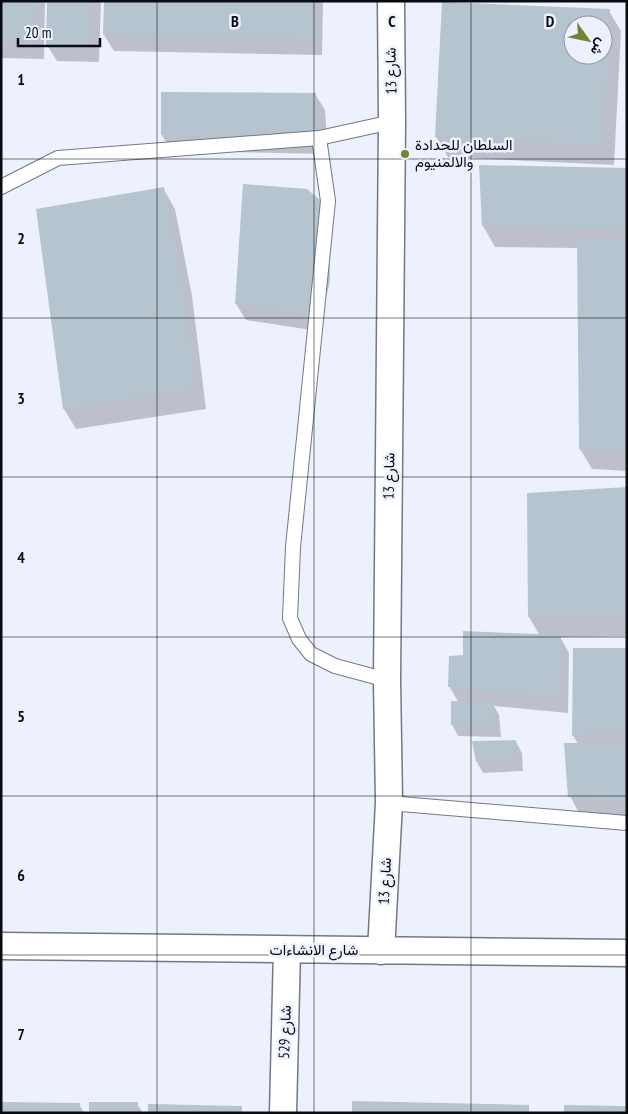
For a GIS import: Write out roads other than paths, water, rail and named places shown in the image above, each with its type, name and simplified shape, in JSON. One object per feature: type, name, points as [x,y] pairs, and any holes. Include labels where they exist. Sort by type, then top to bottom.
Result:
[{"type":"street","name":"شارع 13","points":[[381,951],[389,803],[387,680],[392,122],[391,1]]},
{"type":"street","name":"شارع الانشاءات","points":[[1,946],[627,953]]},
{"type":"street","name":"شارع 529","points":[[283,1113],[287,950]]},
{"type":"lane","points":[[1,187],[58,158],[319,138],[392,122]]},
{"type":"lane","points":[[319,138],[328,201],[293,547],[290,618],[299,639],[311,654],[335,666],[387,680]]},
{"type":"lane","points":[[389,803],[627,823]]},
{"type":"place","name":"السلطان للحدادة والالمنيوم","points":[[405,154]]}]
